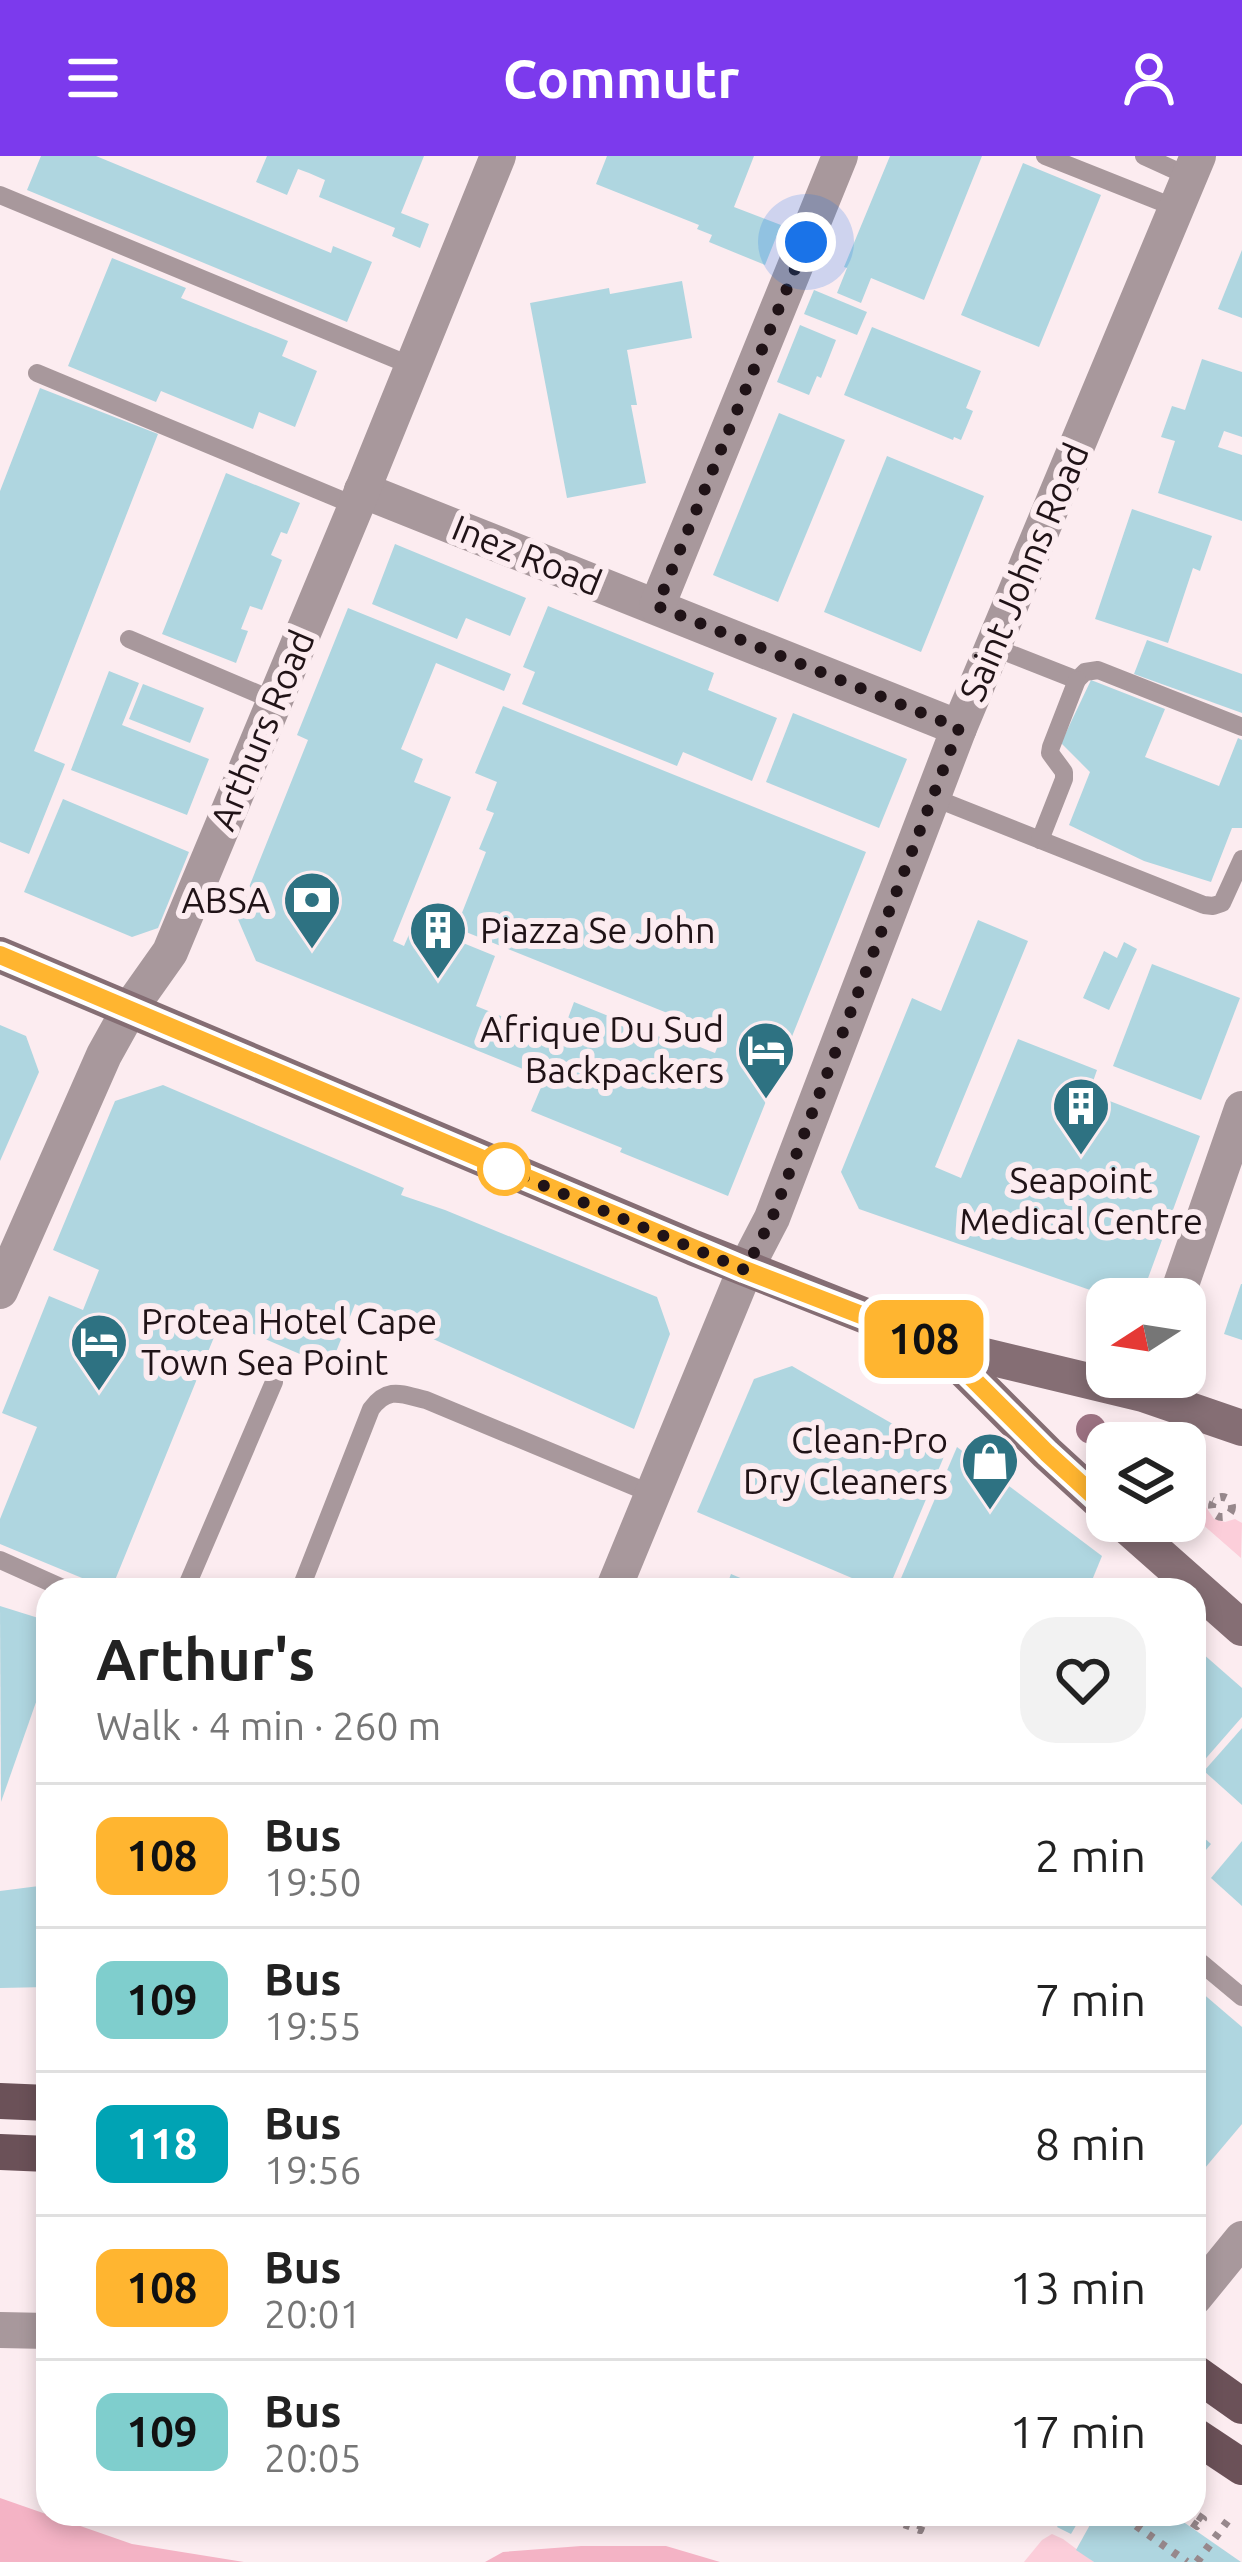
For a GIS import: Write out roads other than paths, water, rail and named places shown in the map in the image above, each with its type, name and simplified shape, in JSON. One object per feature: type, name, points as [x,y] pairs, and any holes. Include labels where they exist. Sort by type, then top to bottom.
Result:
[{"type":"main road","points":[[0,955],[745,1270],[939,1345],[1086,1374]]},
{"type":"main road","points":[[939,1345],[1086,1489]]},
{"type":"main road","points":[[1173,1398],[1242,1428]]},
{"type":"main road","points":[[1145,1542],[1185,1578]]},
{"type":"main road","points":[[1206,1596],[1242,1628]]},
{"type":"main road","points":[[0,2101],[36,2102]]},
{"type":"main road","points":[[0,2152],[36,2154]]},
{"type":"main road","points":[[1206,2380],[1242,2406]]},
{"type":"main road","points":[[1206,2442],[1242,2467]]},
{"type":"street","name":"Arthurs Road","points":[[0,1291],[104,1055],[170,952],[498,156]]},
{"type":"street","points":[[657,606],[840,156]]},
{"type":"street","name":"Saint Johns Road","points":[[618,1578],[745,1270],[772,1218],[959,728],[1188,180]]},
{"type":"street","name":"Inez Road","points":[[359,498],[657,606],[959,728]]},
{"type":"street","points":[[1183,1278],[1242,1109]]},
{"type":"street","points":[[1206,2282],[1242,2239]]},
{"type":"street","points":[[0,2330],[36,2331]]},
{"type":"lane","points":[[1045,156],[1188,180]]},
{"type":"lane","points":[[1144,156],[1188,180]]},
{"type":"lane","points":[[0,195],[412,366]]},
{"type":"lane","points":[[37,373],[359,498]]},
{"type":"lane","points":[[129,639],[275,701]]},
{"type":"lane","points":[[993,647],[1077,680]]},
{"type":"lane","points":[[1040,840],[1064,779],[1051,747],[1077,680],[1085,672],[1098,670],[1242,727]]},
{"type":"lane","points":[[932,797],[1204,905],[1222,903],[1242,859]]},
{"type":"lane","points":[[190,1578],[274,1382]]},
{"type":"lane","points":[[305,1578],[371,1409],[380,1397],[395,1392],[426,1400],[652,1494]]},
{"type":"lane","points":[[0,1560],[40,1578]]},
{"type":"lane","points":[[1206,1967],[1242,1997]]},
{"type":"place","name":"ABSA","points":[[312,951]]},
{"type":"place","name":"Piazza Se John","points":[[438,981]]},
{"type":"place","name":"Afrique Du Sud Backpackers","points":[[766,1101]]},
{"type":"place","name":"Seapoint Medical Centre","points":[[1081,1157]]},
{"type":"place","name":"Protea Hotel Cape Town Sea Point","points":[[99,1393]]},
{"type":"place","name":"Clean-Pro Dry Cleaners","points":[[990,1512]]}]
